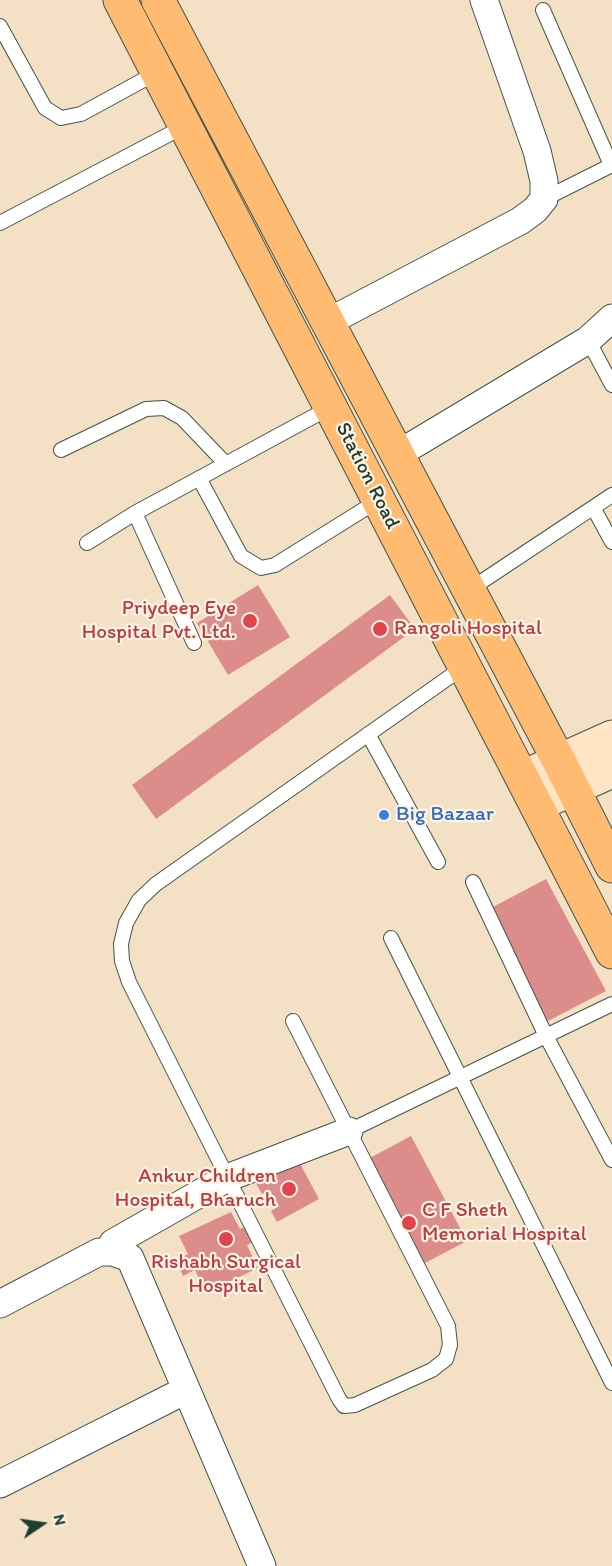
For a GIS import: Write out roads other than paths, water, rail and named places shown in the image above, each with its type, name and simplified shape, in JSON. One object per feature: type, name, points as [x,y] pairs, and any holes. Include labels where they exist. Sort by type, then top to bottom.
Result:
[{"type":"main road","name":"Station Road","points":[[120,0],[612,952]]},
{"type":"main road","name":"Station Road","points":[[158,0],[566,774],[612,866]]},
{"type":"main road","points":[[530,791],[566,774],[612,737]]},
{"type":"main road","points":[[566,774],[612,771]]},
{"type":"street","points":[[328,322],[520,221],[535,210],[544,199],[544,181],[537,151],[484,0]]},
{"type":"street","points":[[398,454],[588,340],[612,318]]},
{"type":"street","points":[[112,1252],[113,1243],[227,1178],[349,1131]]},
{"type":"street","points":[[0,1304],[83,1258],[99,1252],[112,1252],[130,1258],[262,1566]]},
{"type":"street","points":[[0,1484],[186,1390]]},
{"type":"lane","points":[[543,10],[611,165],[544,199]]},
{"type":"lane","points":[[0,26],[45,108],[61,118],[81,114],[158,72]]},
{"type":"lane","points":[[0,223],[185,126]]},
{"type":"lane","points":[[588,340],[612,385]]},
{"type":"lane","points":[[87,543],[135,513],[331,407]]},
{"type":"lane","points":[[61,450],[146,409],[164,408],[182,418],[226,464]]},
{"type":"lane","points":[[199,478],[241,556],[261,568],[275,565],[380,500]]},
{"type":"lane","points":[[469,590],[612,495]]},
{"type":"lane","points":[[594,509],[612,542]]},
{"type":"lane","points":[[135,513],[194,643]]},
{"type":"lane","points":[[293,1021],[448,1326],[450,1345],[446,1359],[432,1370],[355,1405],[344,1406],[339,1399],[129,982],[122,961],[121,944],[126,923],[139,900],[156,884],[465,666]]},
{"type":"lane","points":[[368,734],[438,862]]},
{"type":"lane","points":[[472,882],[546,1036],[612,1160]]},
{"type":"lane","points":[[390,938],[612,1383]]},
{"type":"lane","points":[[349,1131],[612,1004]]},
{"type":"place","name":"Priydeep Eye Hospital Pvt. Ltd.","points":[[250,621]]},
{"type":"place","name":"Rangoli Hospital","points":[[380,629]]},
{"type":"place","name":"Big Bazaar","points":[[384,815]]},
{"type":"place","name":"Ankur Children Hospital, Bharuch","points":[[289,1189]]},
{"type":"place","name":"C F Sheth Memorial Hospital","points":[[409,1223]]},
{"type":"place","name":"Rishabh Surgical Hospital","points":[[226,1239]]}]
